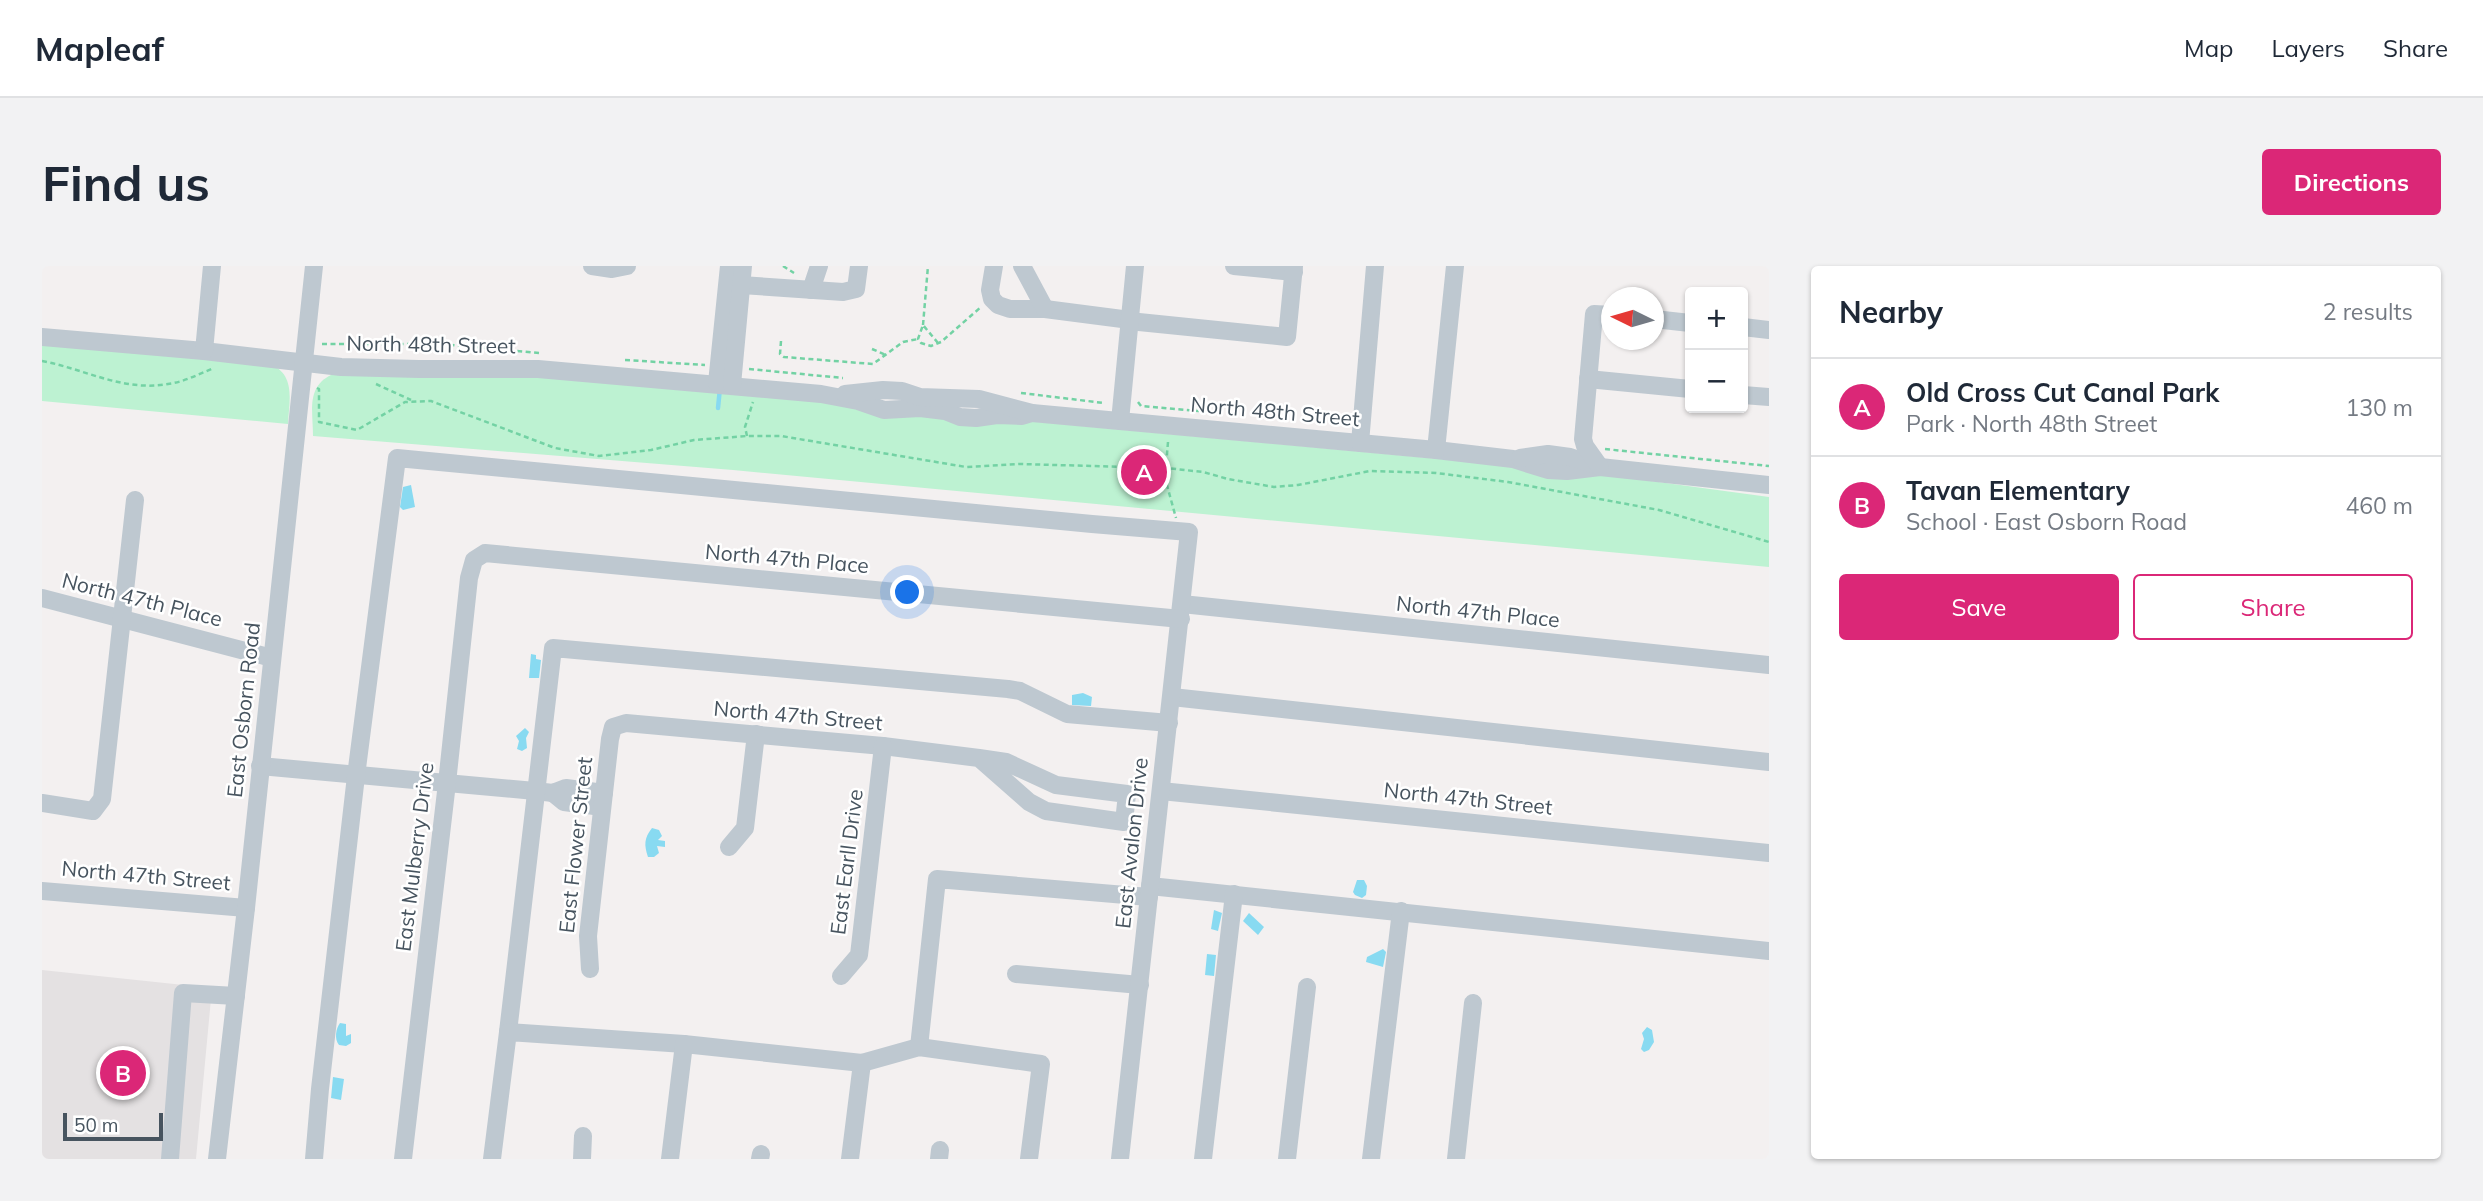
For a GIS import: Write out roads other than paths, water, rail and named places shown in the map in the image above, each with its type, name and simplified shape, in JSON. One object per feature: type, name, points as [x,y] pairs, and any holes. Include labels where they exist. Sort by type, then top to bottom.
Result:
[{"type":"street","points":[[204,351],[212,266]]},
{"type":"street","name":"East Osborn Road","points":[[217,1159],[314,266]]},
{"type":"street","points":[[593,266],[612,270],[627,266]]},
{"type":"street","points":[[725,384],[729,266]]},
{"type":"street","points":[[725,384],[743,266]]},
{"type":"street","points":[[811,290],[819,266]]},
{"type":"street","points":[[741,285],[843,292],[856,289],[859,266]]},
{"type":"street","points":[[994,266],[990,290],[992,298],[998,305],[1010,309],[1045,309],[1287,337],[1294,269],[1234,266]]},
{"type":"street","points":[[1022,266],[1045,309]]},
{"type":"street","points":[[1120,421],[1135,266]]},
{"type":"street","points":[[1360,443],[1375,266]]},
{"type":"street","points":[[1436,450],[1455,266]]},
{"type":"street","points":[[1664,320],[1685,322]]},
{"type":"street","points":[[1600,458],[1586,446],[1583,439],[1588,379],[1601,324]]},
{"type":"street","points":[[1748,328],[1769,330]]},
{"type":"street","name":"North 48th Street","points":[[42,337],[204,351],[305,364],[419,369],[538,369],[725,384],[821,394],[858,401],[884,410],[920,408],[976,418],[1032,413],[1436,450],[1513,459],[1548,470],[1567,471],[1600,458]]},
{"type":"street","points":[[1588,379],[1685,389]]},
{"type":"street","points":[[1748,395],[1769,397]]},
{"type":"street","points":[[1562,456],[1583,439]]},
{"type":"street","name":"North 48th Street","points":[[1513,459],[1549,454],[1600,458],[1769,485]]},
{"type":"street","name":"East Avalon Drive","points":[[355,776],[397,457],[1185,531],[1182,611],[1120,1159]]},
{"type":"street","points":[[42,803],[93,811],[102,799],[135,500]]},
{"type":"street","name":"North 47th Place","points":[[474,560],[485,554],[1182,611],[1769,665]]},
{"type":"street","name":"East Mulberry Drive","points":[[402,1159],[447,783],[468,578],[474,560]]},
{"type":"street","name":"North 47th Place","points":[[42,598],[272,658]]},
{"type":"street","points":[[492,1159],[544,792],[553,648],[1008,689],[1020,691],[1068,714],[1169,723]]},
{"type":"street","points":[[1172,697],[1769,762]]},
{"type":"street","name":"North 47th Street","points":[[613,726],[625,723],[756,734],[883,746],[979,758],[1006,762],[1056,785],[1127,794],[1124,822],[1046,811],[1029,802],[979,758]]},
{"type":"street","name":"East Flower Street","points":[[590,969],[588,936],[613,726]]},
{"type":"street","points":[[729,847],[745,828],[756,734]]},
{"type":"street","name":"East Earll Drive","points":[[841,976],[859,956],[883,746]]},
{"type":"street","points":[[260,766],[544,792],[564,802],[603,800]]},
{"type":"street","points":[[314,1159],[355,776]]},
{"type":"street","name":"North 47th Street","points":[[1161,791],[1769,853]]},
{"type":"street","points":[[919,1047],[937,879],[1234,894],[1769,951]]},
{"type":"street","name":"North 47th Street","points":[[42,891],[246,908]]},
{"type":"street","points":[[1203,1159],[1234,894]]},
{"type":"street","points":[[1371,1159],[1401,911]]},
{"type":"street","points":[[1016,974],[1140,985]]},
{"type":"street","points":[[1287,1159],[1307,987]]},
{"type":"street","points":[[170,1159],[183,993],[236,996]]},
{"type":"street","points":[[1456,1159],[1473,1003]]},
{"type":"street","points":[[508,1032],[684,1044],[862,1063],[919,1047],[1041,1065],[1030,1159]]},
{"type":"street","points":[[670,1159],[684,1044]]},
{"type":"street","points":[[850,1159],[862,1063]]},
{"type":"street","points":[[582,1159],[583,1136]]},
{"type":"water","points":[[411,485],[415,507],[403,510],[400,507],[403,487]]},
{"type":"water","points":[[531,654],[541,660],[539,678],[529,678]]},
{"type":"water","points":[[1083,693],[1092,697],[1091,706],[1072,705],[1072,695]]},
{"type":"water","points":[[525,728],[529,732],[526,738],[527,748],[522,751],[517,749],[519,741],[516,736]]},
{"type":"water","points":[[652,828],[659,830],[662,836],[658,840],[665,841],[665,847],[657,846],[659,853],[648,857],[646,842]]},
{"type":"water","points":[[1357,880],[1364,880],[1367,886],[1366,895],[1362,898],[1353,892]]},
{"type":"water","points":[[1214,910],[1222,913],[1218,931],[1211,929]]},
{"type":"water","points":[[1249,913],[1264,927],[1258,935],[1243,921]]},
{"type":"water","points":[[1383,949],[1386,952],[1383,967],[1366,962],[1367,957]]},
{"type":"water","points":[[1207,954],[1216,955],[1214,976],[1205,975]]},
{"type":"water","points":[[340,1023],[346,1024],[346,1036],[351,1034],[351,1043],[346,1046],[339,1045],[336,1040]]},
{"type":"water","points":[[1647,1027],[1652,1030],[1654,1042],[1649,1050],[1644,1052],[1641,1049],[1644,1039],[1642,1033]]},
{"type":"water","points":[[333,1077],[344,1079],[341,1100],[331,1098]]},
{"type":"waterway","points":[[718,408],[720,388]]},
{"type":"place","name":"Old Cross Cut Canal Park","points":[[1144,472]]},
{"type":"place","name":"Tavan Elementary","points":[[123,1073]]}]
